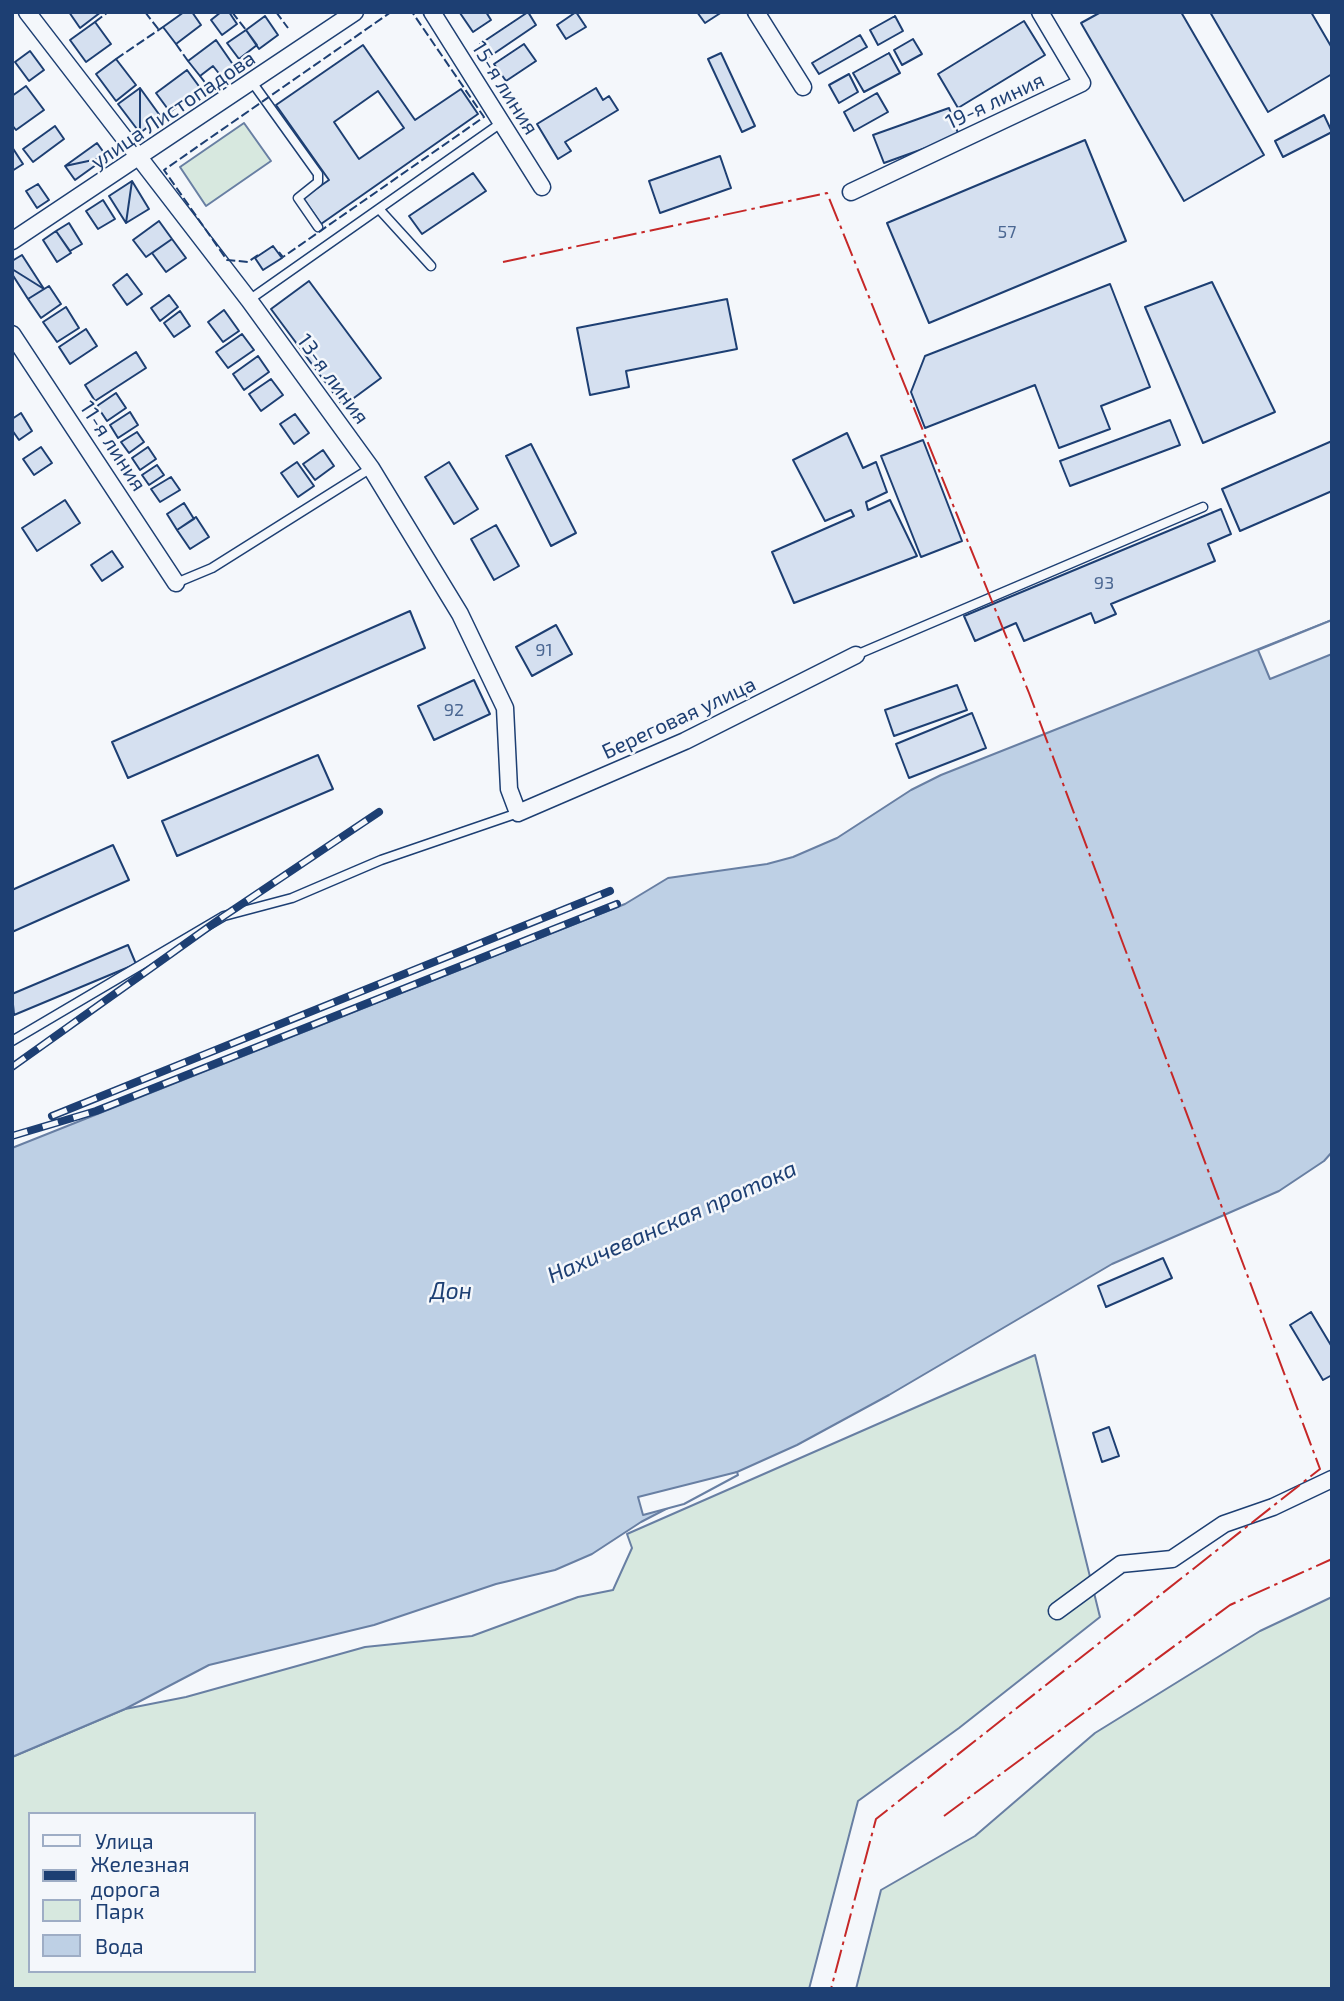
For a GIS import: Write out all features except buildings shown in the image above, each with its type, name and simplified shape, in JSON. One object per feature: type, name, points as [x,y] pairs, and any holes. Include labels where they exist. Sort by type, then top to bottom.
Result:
[{"type":"street","name":"13-я линия","points":[[27,12],[249,300],[372,468],[460,614],[505,708],[509,789],[518,813]]},
{"type":"street","name":"улица Листопадова","points":[[12,241],[355,12]]},
{"type":"street","name":"15-я линия","points":[[432,12],[542,187]]},
{"type":"street","points":[[755,12],[803,87]]},
{"type":"street","name":"19-я линия","points":[[851,192],[1082,83],[1040,12]]},
{"type":"street","name":"11-я линия","points":[[12,334],[176,583]]},
{"type":"street","name":"Береговая улица","points":[[518,813],[685,741],[856,655]]},
{"type":"street","points":[[1057,1611],[1121,1564],[1172,1559],[1224,1524],[1273,1507],[1332,1479]]},
{"type":"lane","points":[[252,82],[318,174],[318,182],[298,198],[318,227]]},
{"type":"lane","points":[[249,300],[502,122]]},
{"type":"lane","points":[[379,209],[431,266]]},
{"type":"lane","points":[[176,583],[212,568],[372,468]]},
{"type":"lane","points":[[856,655],[1203,507]]},
{"type":"lane","points":[[12,1041],[223,916],[292,898],[382,860],[518,813]]},
{"type":"green space","points":[[244,123],[271,161],[206,206],[180,167]]},
{"type":"green space","points":[[1035,1355],[1100,1617],[959,1728],[858,1801],[809,1989],[12,1989],[12,1757],[125,1709],[186,1697],[365,1647],[472,1636],[578,1597],[613,1590],[632,1548],[627,1534]]},
{"type":"green space","points":[[1332,1597],[1332,1989],[856,1989],[881,1890],[975,1836],[1095,1733],[1260,1631]]},
{"type":"water","name":"Дон","points":[[1332,620],[1332,1152],[1324,1161],[1279,1191],[1112,1264],[889,1395],[797,1445],[737,1472],[641,1522],[592,1554],[555,1570],[496,1584],[374,1625],[209,1665],[125,1709],[12,1757],[12,1148],[625,904],[668,878],[767,864],[793,857],[837,838],[911,790],[941,775]]},
{"type":"pier","points":[[1332,620],[1332,654],[1270,679],[1258,650]]},
{"type":"pier","points":[[737,1472],[738,1475],[684,1504],[643,1515],[638,1497]]},
{"type":"railway","points":[[12,1067],[224,916],[379,812]]},
{"type":"railway","points":[[52,1116],[610,891]]},
{"type":"railway","points":[[12,1136],[96,1111],[617,904]]},
{"type":"fence","points":[[95,22],[108,12]]},
{"type":"fence","points":[[145,12],[159,30]]},
{"type":"fence","points":[[232,12],[246,30]]},
{"type":"fence","points":[[276,12],[288,28]]},
{"type":"fence","points":[[258,255],[248,262],[227,260],[164,170],[391,12]]},
{"type":"fence","points":[[279,252],[283,257],[484,117],[412,12]]},
{"type":"fence","points":[[116,59],[163,27]]},
{"type":"fence","points":[[176,44],[188,61]]},
{"type":"fence","points":[[200,76],[207,85]]},
{"type":"power","points":[[503,262],[827,193],[1029,693],[1320,1469],[876,1819],[831,1989]]},
{"type":"power","points":[[944,1816],[1230,1605],[1332,1559]]},
{"type":"water label","name":"Нахичеванская протока","points":[[672,1222]]}]
